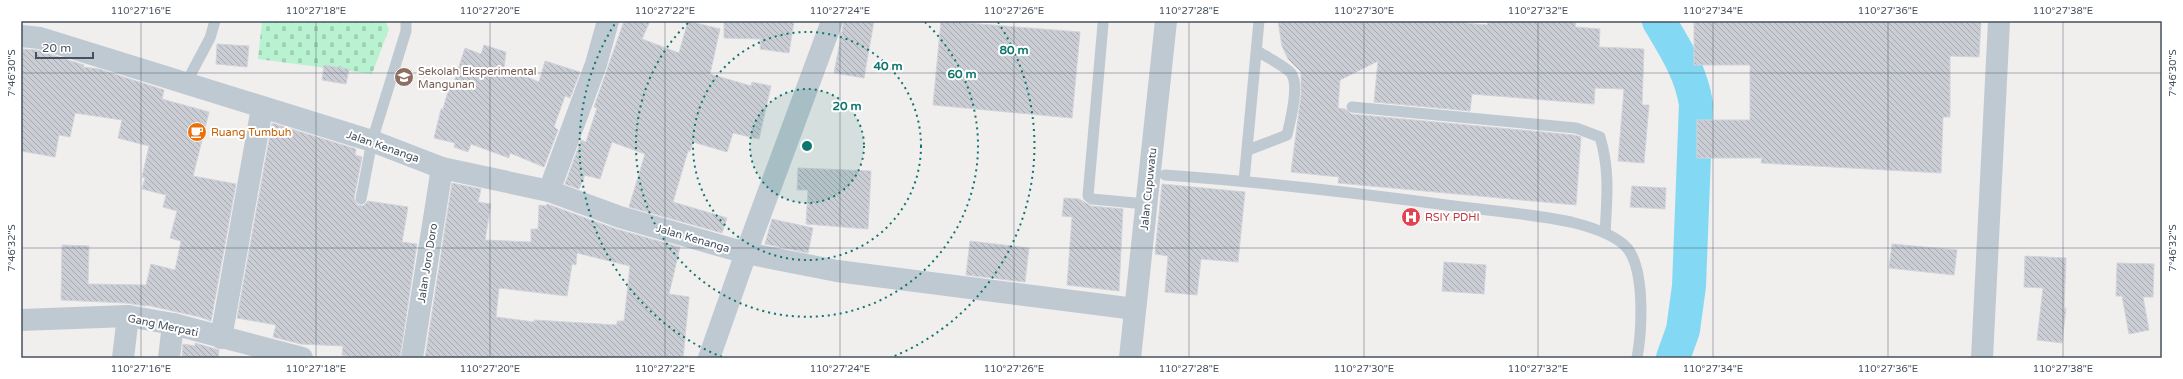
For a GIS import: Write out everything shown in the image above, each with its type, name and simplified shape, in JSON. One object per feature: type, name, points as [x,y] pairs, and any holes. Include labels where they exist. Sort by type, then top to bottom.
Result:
[{"type":"street","points":[[548,191],[596,64],[608,21]]},
{"type":"street","points":[[710,358],[746,253],[832,21]]},
{"type":"street","name":"Jalan Cupuwatu","points":[[1130,358],[1166,21]]},
{"type":"street","points":[[1982,358],[1998,21]]},
{"type":"street","name":"Jalan Kenanga","points":[[34,32],[185,85],[372,141],[442,168],[548,191],[620,217],[746,253],[837,271],[1135,309]]},
{"type":"street","points":[[221,338],[262,108]]},
{"type":"street","name":"Jalan Joro Doro","points":[[412,358],[442,168]]},
{"type":"street","points":[[123,358],[128,316]]},
{"type":"street","name":"Gang Merpati","points":[[21,320],[128,316],[173,324],[221,338],[302,358]]},
{"type":"street","points":[[169,358],[173,324]]},
{"type":"lane","points":[[185,85],[210,38],[215,21]]},
{"type":"lane","points":[[360,199],[372,141],[406,31],[406,21]]},
{"type":"lane","points":[[1244,181],[1259,21]]},
{"type":"lane","points":[[1103,24],[1089,198],[1146,204]]},
{"type":"lane","points":[[1248,150],[1287,135],[1293,110],[1294,84],[1291,74],[1257,51]]},
{"type":"lane","points":[[1352,107],[1576,128],[1592,132],[1600,137],[1607,160],[1608,187],[1606,233]]},
{"type":"lane","points":[[1165,175],[1244,181],[1358,193],[1571,222],[1606,233],[1627,248],[1636,268],[1642,309],[1642,326],[1637,358]]},
{"type":"green space","points":[[262,21],[385,21],[389,29],[372,74],[258,59]]},
{"type":"building","points":[[624,21],[650,21],[642,39],[679,53],[688,21],[720,29],[710,74],[751,86],[752,82],[771,86],[759,139],[733,133],[727,152],[693,142],[690,151],[688,151],[673,202],[727,218],[722,233],[629,207],[645,154],[612,142],[600,179],[585,175],[579,189],[565,184],[581,140],[586,142],[597,108],[594,107]]},
{"type":"building","points":[[724,21],[794,21],[789,53],[760,49],[761,39],[724,38]]},
{"type":"building","points":[[844,21],[874,21],[864,78],[834,73]]},
{"type":"building","points":[[941,21],[1080,32],[1072,118],[933,105]]},
{"type":"building","points":[[1278,21],[1445,21],[1487,25],[1488,21],[1576,21],[1575,27],[1600,29],[1599,47],[1644,49],[1642,105],[1649,105],[1644,163],[1618,161],[1624,89],[1595,88],[1594,104],[1472,94],[1470,111],[1374,102],[1378,61],[1340,80],[1338,108],[1345,109],[1351,114],[1574,135],[1581,137],[1576,205],[1338,183],[1339,177],[1291,172],[1301,95],[1301,72],[1288,59],[1282,46]]},
{"type":"building","points":[[1694,21],[1981,21],[1979,57],[1950,56],[1950,117],[1943,117],[1941,173],[1761,163],[1762,158],[1697,158],[1697,120],[1750,120],[1750,65],[1694,65]]},
{"type":"building","points":[[217,44],[249,46],[247,67],[216,64]]},
{"type":"building","points":[[484,45],[506,52],[504,68],[539,82],[545,61],[580,72],[570,98],[565,96],[554,127],[558,130],[544,167],[510,153],[509,158],[471,144],[468,152],[454,147],[455,143],[434,138],[441,109],[443,109],[450,84],[453,85],[465,48],[481,54]]},
{"type":"building","points":[[23,49],[37,50],[84,65],[83,67],[99,69],[164,90],[162,99],[209,112],[193,176],[236,184],[211,321],[200,317],[146,305],[61,300],[62,245],[89,246],[88,284],[146,285],[151,264],[175,270],[181,241],[170,238],[177,211],[163,207],[166,195],[142,189],[145,178],[142,177],[149,146],[118,138],[122,120],[75,113],[70,137],[59,135],[55,157],[21,151],[21,60]]},
{"type":"building","points":[[324,65],[349,69],[346,84],[322,80]]},
{"type":"building","points":[[272,123],[356,149],[355,155],[362,157],[354,198],[357,205],[363,206],[368,201],[408,207],[402,242],[417,244],[400,358],[372,356],[372,358],[361,358],[342,355],[343,346],[301,344],[273,337],[276,325],[237,318]]},
{"type":"building","points":[[798,168],[871,171],[868,229],[806,224],[808,190],[797,190]]},
{"type":"building","points":[[452,183],[481,189],[478,202],[491,204],[485,240],[531,242],[531,229],[538,229],[539,205],[546,206],[547,204],[616,229],[680,247],[669,294],[689,297],[683,358],[425,358]],"holes":[[[577,253],[630,266],[624,321],[617,321],[617,325],[534,320],[534,322],[496,317],[499,288],[567,296],[572,264],[576,265]]]},
{"type":"building","points":[[1162,184],[1245,192],[1238,262],[1201,259],[1197,295],[1165,292],[1168,256],[1155,254]]},
{"type":"building","points":[[1632,186],[1666,188],[1665,209],[1630,207]]},
{"type":"building","points":[[1064,198],[1079,199],[1091,206],[1123,209],[1119,291],[1067,285],[1072,217],[1062,216]]},
{"type":"building","points":[[772,219],[813,228],[808,253],[765,244]]},
{"type":"building","points":[[970,241],[1029,248],[1025,282],[966,275]]},
{"type":"building","points":[[1892,244],[1957,250],[1954,275],[1889,268]]},
{"type":"building","points":[[2025,256],[2066,258],[2064,308],[2066,308],[2062,343],[2037,340],[2043,288],[2024,287]]},
{"type":"building","points":[[1444,262],[1486,265],[1484,294],[1442,291]]},
{"type":"building","points":[[2117,263],[2154,264],[2153,297],[2143,297],[2149,330],[2129,334],[2122,296],[2116,296]]},
{"type":"building","points":[[195,343],[219,350],[218,358],[182,358],[183,344],[195,346]]},
{"type":"waterway","points":[[1659,21],[1686,71],[1694,92],[1696,104],[1689,286],[1683,330],[1673,358]]},
{"type":"place","name":"Sekolah Eksperimental Mangunan","points":[[404,77]]},
{"type":"place","name":"Ruang Tumbuh","points":[[197,132]]},
{"type":"place","name":"RSIY PDHI","points":[[1411,217]]}]
